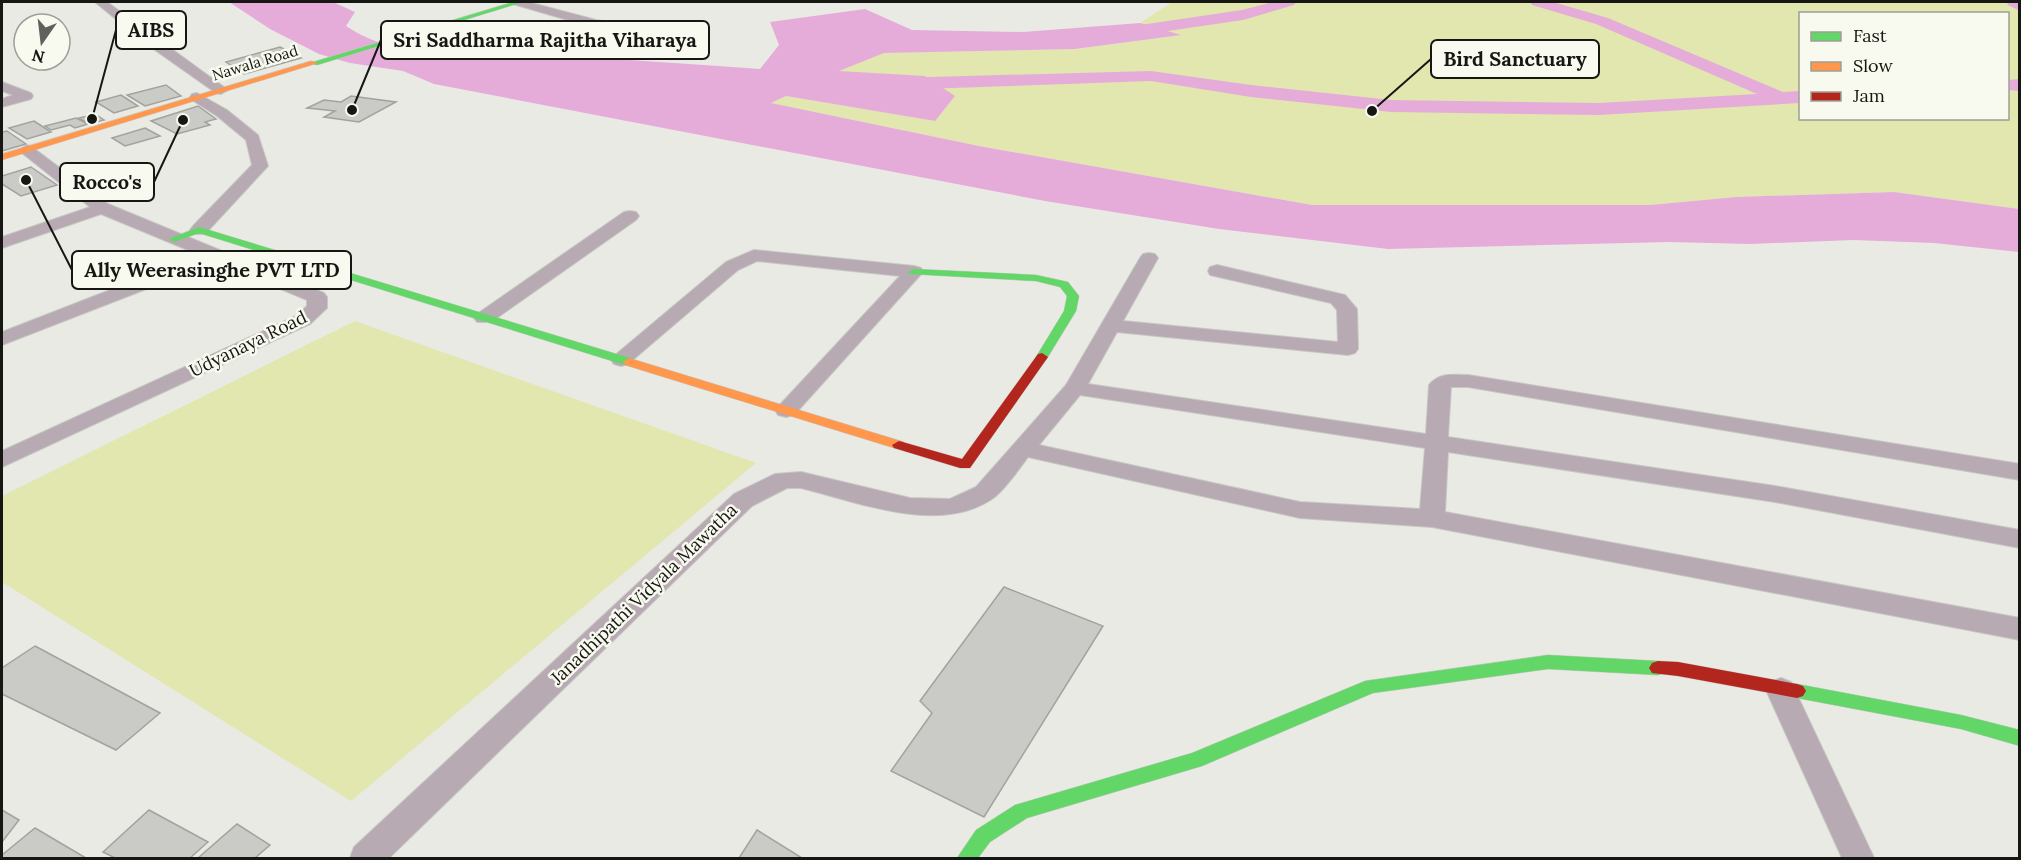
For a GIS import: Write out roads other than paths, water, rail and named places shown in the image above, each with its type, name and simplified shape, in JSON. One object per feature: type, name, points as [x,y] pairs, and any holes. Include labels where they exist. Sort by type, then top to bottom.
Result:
[{"type":"street","points":[[100,2],[149,40],[221,90]]},
{"type":"street","points":[[518,2],[596,24],[634,29],[670,47]]},
{"type":"street","name":"Nawala Road","points":[[2,157],[518,2]]},
{"type":"street","points":[[2,86],[26,96],[2,103]]},
{"type":"street","points":[[174,238],[199,230],[260,166],[253,138],[222,113],[197,97]]},
{"type":"street","name":"Udyanaya Road","points":[[2,460],[303,320],[316,308],[317,297],[102,208],[27,150]]},
{"type":"street","points":[[2,243],[102,208]]},
{"type":"street","points":[[484,318],[630,216]]},
{"type":"street","points":[[199,230],[484,318],[621,360],[786,410],[965,465],[1050,346],[1070,311],[1073,296],[1064,284],[1036,278],[914,272],[754,255],[732,266],[621,360]]},
{"type":"street","points":[[2,339],[214,256]]},
{"type":"street","name":"Janadhipathi Vidyala Mawatha","points":[[366,858],[743,500],[783,480],[801,480],[910,506],[953,507],[985,493],[1075,388],[1149,258]]},
{"type":"street","points":[[1112,326],[1348,349],[1347,309],[1338,299],[1217,271]]},
{"type":"street","points":[[786,410],[914,272]]},
{"type":"street","points":[[1432,518],[1440,385],[1445,381],[1468,381],[2019,472]]},
{"type":"street","points":[[1075,388],[1775,494],[2019,539]]},
{"type":"street","points":[[1024,449],[1300,510],[1432,518],[2019,629]]},
{"type":"street","points":[[967,858],[983,836],[1022,811],[1195,760],[1371,686],[1548,662],[1678,669],[1961,722],[2019,738]]},
{"type":"street","points":[[1782,690],[1858,858]]},
{"type":"waterway","points":[[1120,33],[1243,15],[1288,2]]},
{"type":"waterway","points":[[1538,2],[1602,21],[1775,95]]},
{"type":"waterway","points":[[2014,2],[2020,6]]},
{"type":"waterway","points":[[894,84],[1151,76],[1251,91],[1391,106],[1599,109],[1799,97]]},
{"type":"waterway","points":[[2009,85],[2020,85]]},
{"type":"place","name":"Sri Saddharma Rajitha Viharaya","points":[[352,110]]},
{"type":"place","name":"Bird Sanctuary","points":[[1372,111]]},
{"type":"place","name":"AIBS","points":[[92,119]]},
{"type":"place","name":"Rocco's","points":[[183,120]]},
{"type":"place","name":"Ally Weerasinghe PVT LTD","points":[[26,180]]}]
